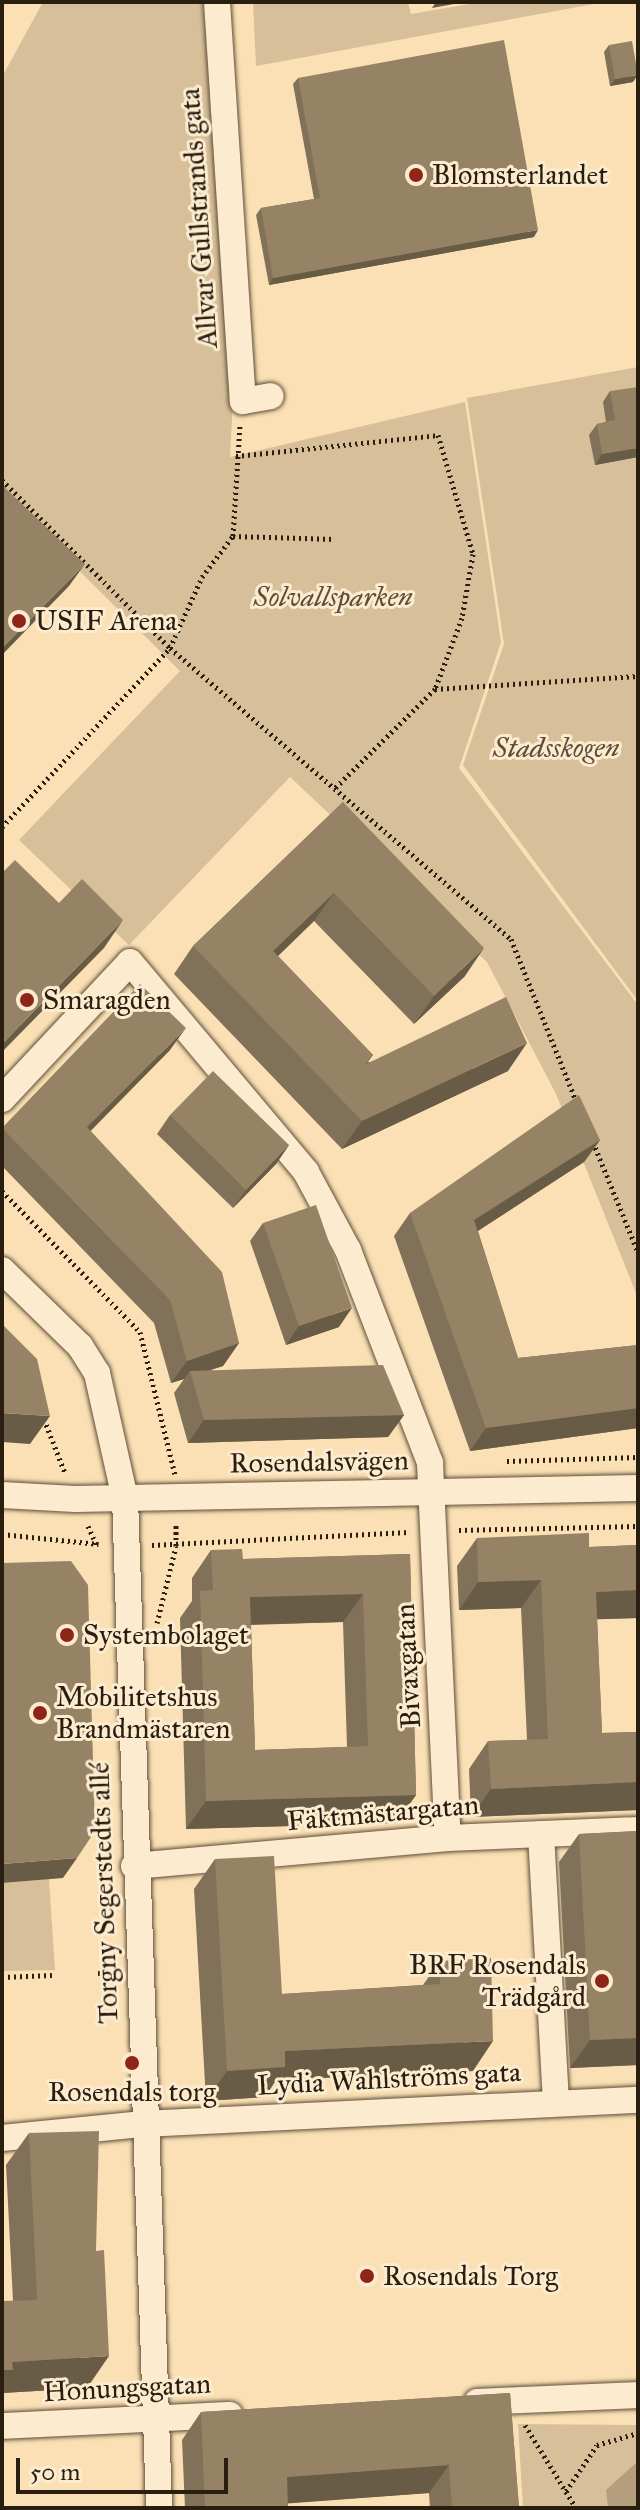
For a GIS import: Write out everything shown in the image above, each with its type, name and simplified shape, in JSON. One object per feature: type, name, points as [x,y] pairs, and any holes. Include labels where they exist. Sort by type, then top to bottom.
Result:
[{"type":"street","name":"Allvar Gullstrands gata","points":[[217,2],[243,401]]},
{"type":"street","points":[[243,401],[271,396]]},
{"type":"street","points":[[2,1099],[130,962],[306,1172],[353,1265],[430,1463],[432,1491]]},
{"type":"street","name":"Torgny Segerstedts allé","points":[[2,1270],[80,1346],[97,1373],[125,1498],[134,1866],[159,2508]]},
{"type":"street","name":"Rosendalsvägen","points":[[2,1495],[75,1499],[638,1488]]},
{"type":"street","name":"Bivaxgatan","points":[[432,1491],[448,1838]]},
{"type":"street","name":"Fäktmästargatan","points":[[134,1866],[448,1838],[638,1830]]},
{"type":"street","points":[[541,1834],[556,2102]]},
{"type":"street","name":"Lydia Wahlströms gata","points":[[2,2138],[143,2124],[638,2100]]},
{"type":"street","points":[[447,2404],[638,2395]]},
{"type":"street","points":[[510,2400],[511,2431]]},
{"type":"street","name":"Honungsgatan","points":[[2,2426],[257,2414]]},
{"type":"path","points":[[2,827],[170,648],[202,577],[233,536],[236,456],[243,401]]},
{"type":"path","points":[[236,456],[438,435],[473,554],[462,618],[435,689],[334,789]]},
{"type":"path","points":[[2,480],[170,648],[511,939],[581,1114]]},
{"type":"path","points":[[233,536],[335,539]]},
{"type":"path","points":[[435,689],[636,676]]},
{"type":"path","points":[[587,1128],[638,1252]]},
{"type":"path","points":[[39,1409],[75,1499],[97,1544]]},
{"type":"path","points":[[2,1534],[128,1545],[434,1531],[638,1526]]},
{"type":"path","points":[[98,1973],[121,1972]]},
{"type":"path","points":[[2,1977],[52,1975]]},
{"type":"path","points":[[510,2400],[576,2508]]},
{"type":"path","points":[[566,2491],[597,2445],[638,2433]]},
{"type":"green space","name":"Solvallsparken","points":[[43,2],[203,2],[234,379],[230,457],[465,402],[501,642],[459,768],[638,1005],[638,1298],[556,1094],[487,962],[290,777],[129,945],[19,840],[180,671],[2,494],[2,77]]},
{"type":"green space","points":[[253,2],[408,2],[411,14],[481,2],[605,2],[256,66]]},
{"type":"green space","name":"Stadsskogen","points":[[638,367],[638,1001],[463,765],[504,644],[467,398]]},
{"type":"green space","points":[[49,1879],[55,1970],[2,1971],[2,1883]]},
{"type":"green space","points":[[518,2424],[638,2425],[638,2508],[523,2508]]},
{"type":"shaded area","points":[[638,2461],[638,2508],[608,2508],[606,2490]]},
{"type":"building","name":"Blomsterlandet","points":[[504,40],[538,230],[273,278],[261,208],[320,198],[298,78]]},
{"type":"building","points":[[632,41],[638,75],[615,79],[609,45]]},
{"type":"building","points":[[638,387],[638,448],[602,454],[597,424],[615,420],[610,391]]},
{"type":"building","points":[[2,485],[85,564],[2,648]]},
{"type":"building","points":[[343,802],[484,948],[434,996],[334,893],[273,951],[373,1055],[364,1065],[506,997],[527,1043],[362,1121],[193,946]]},
{"type":"building","name":"Smaragden","points":[[15,860],[59,903],[82,879],[123,920],[2,1044],[2,873]]},
{"type":"building","points":[[140,984],[186,1028],[87,1127],[222,1272],[239,1343],[187,1361],[170,1300],[2,1128]]},
{"type":"building","points":[[213,1071],[289,1145],[246,1190],[170,1115]]},
{"type":"building","points":[[579,1095],[600,1140],[474,1220],[518,1358],[638,1345],[638,1408],[486,1428],[410,1213]]},
{"type":"building","points":[[316,1205],[352,1308],[299,1326],[263,1223]]},
{"type":"building","points":[[2,1324],[37,1359],[50,1416],[2,1413]]},
{"type":"building","points":[[383,1365],[404,1415],[204,1420],[190,1371]]},
{"type":"building","points":[[589,1533],[589,1547],[638,1545],[638,1590],[596,1592],[602,1733],[638,1732],[638,1782],[491,1789],[488,1741],[548,1739],[541,1580],[478,1582],[477,1538]]},
{"type":"building","points":[[242,1549],[243,1559],[410,1554],[416,1795],[206,1801],[200,1591],[213,1590],[211,1550]],"holes":[[[363,1594],[368,1746],[255,1750],[250,1597]]]},
{"type":"building","name":"Mobilitetshus Brandmästaren","points":[[71,1561],[88,1585],[95,1831],[77,1858],[2,1864],[2,1563]]},
{"type":"building","name":"BRF Rosendals Trädgård","points":[[638,1831],[638,2038],[590,2040],[579,1834]]},
{"type":"building","points":[[274,1856],[282,1994],[440,1984],[440,1961],[491,1958],[493,2041],[285,2051],[285,2067],[227,2071],[215,1859]]},
{"type":"building","points":[[99,2131],[96,2251],[104,2250],[109,2356],[12,2362],[13,2370],[2,2370],[2,2301],[37,2300],[29,2133]]},
{"type":"building","points":[[510,2393],[519,2508],[452,2508],[449,2465],[287,2477],[288,2508],[205,2508],[201,2412]]},
{"type":"place","name":"Blomsterlandet","points":[[416,175]]},
{"type":"place","name":"USIF Arena","points":[[19,621]]},
{"type":"place","name":"Smaragden","points":[[27,1000]]},
{"type":"place","name":"Systembolaget","points":[[67,1635]]},
{"type":"place","name":"Mobilitetshus Brandmästaren","points":[[40,1713]]},
{"type":"place","name":"BRF Rosendals Trädgård","points":[[602,1981]]},
{"type":"place","name":"Rosendals torg","points":[[132,2063]]},
{"type":"place","name":"Rosendals Torg","points":[[367,2276]]}]
